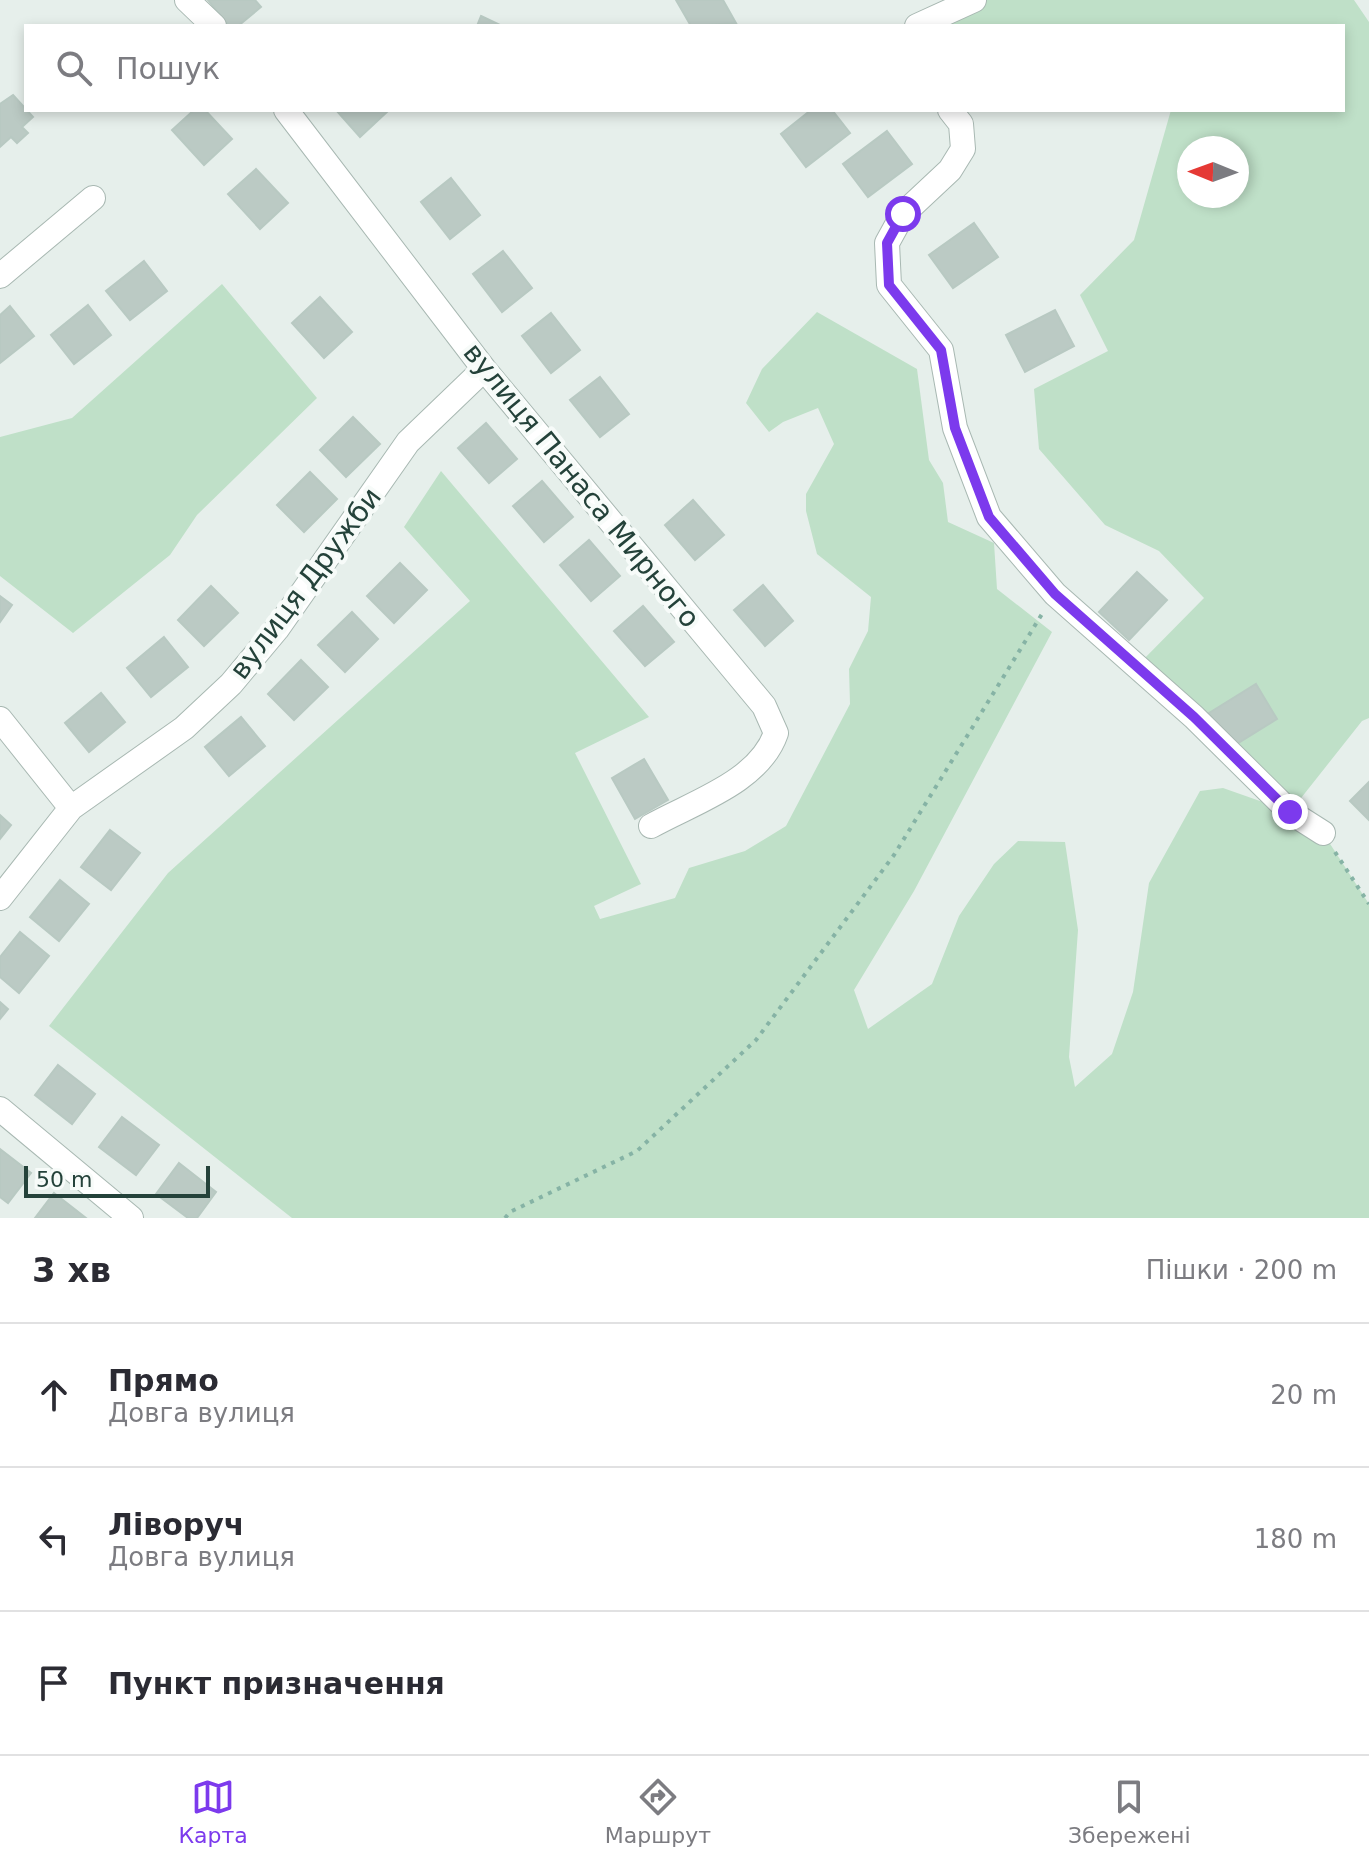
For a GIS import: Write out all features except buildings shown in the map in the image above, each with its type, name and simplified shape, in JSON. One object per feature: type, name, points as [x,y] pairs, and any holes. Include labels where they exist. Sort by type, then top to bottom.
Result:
[{"type":"street","points":[[187,0],[212,24]]},
{"type":"street","points":[[921,24],[974,0]]},
{"type":"street","name":"вулиця Панаса Мирного","points":[[288,112],[484,369],[764,706],[776,733],[769,755],[746,774],[651,826]]},
{"type":"street","points":[[952,112],[961,124],[963,149],[950,170],[903,214],[887,243],[889,285],[941,350],[955,428],[989,517],[1055,594],[1194,717],[1290,812],[1323,833]]},
{"type":"street","points":[[0,276],[93,198]]},
{"type":"street","name":"вулиця Дружби","points":[[0,898],[71,808],[184,728],[231,684],[277,629],[408,442],[484,369]]},
{"type":"street","points":[[0,719],[71,808]]},
{"type":"street","points":[[0,1109],[131,1218]]},
{"type":"path","points":[[505,1218],[510,1212],[637,1151],[756,1040],[894,855],[1055,594]]},
{"type":"path","points":[[1323,833],[1369,904]]},
{"type":"green space","points":[[974,0],[1354,0],[1369,22],[1369,718],[1362,721],[1290,812],[1323,833],[1369,904],[1369,1218],[292,1218],[49,1026],[168,873],[470,601],[404,527],[441,471],[649,717],[575,753],[641,884],[594,906],[600,919],[675,898],[689,868],[745,851],[786,826],[850,704],[849,669],[868,631],[871,597],[817,554],[806,511],[806,494],[834,444],[818,408],[783,422],[769,432],[746,403],[762,369],[817,312],[917,369],[929,460],[943,483],[948,522],[994,543],[997,589],[1052,632],[914,891],[854,990],[868,1029],[932,984],[959,916],[994,864],[1018,841],[1065,842],[1078,930],[1069,1057],[1075,1087],[1112,1054],[1133,992],[1149,883],[1200,791],[1223,788],[1288,811],[1137,666],[1204,598],[1159,551],[1105,525],[1039,449],[1034,389],[1108,351],[1080,295],[1134,240],[1170,112],[1345,112],[1345,24],[921,24]]},
{"type":"green space","points":[[222,284],[317,398],[197,515],[170,555],[73,633],[0,576],[0,437],[72,418]]},
{"type":"route","points":[[903,214],[887,243],[889,285],[941,350],[955,428],[989,517],[1055,594],[1194,717],[1290,812]]}]
